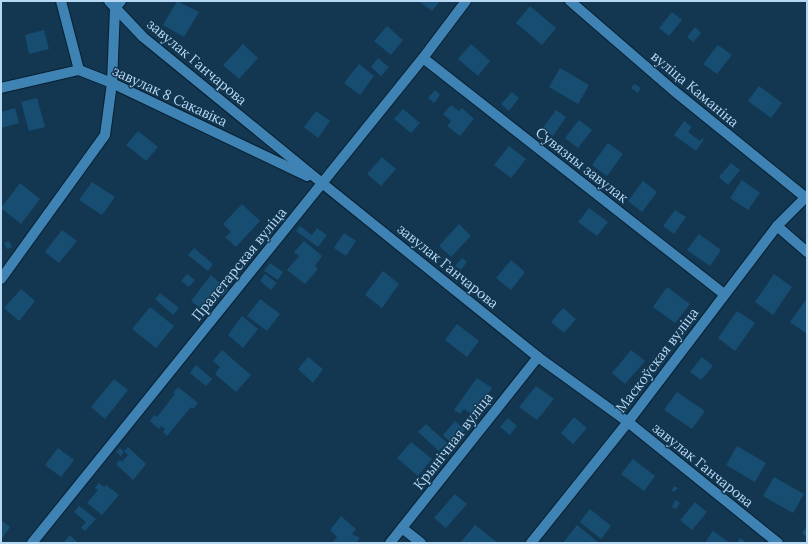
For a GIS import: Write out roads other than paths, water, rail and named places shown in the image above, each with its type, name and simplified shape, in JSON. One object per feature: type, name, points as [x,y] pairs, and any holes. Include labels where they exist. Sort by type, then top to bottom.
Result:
[{"type":"street","points":[[1,88],[79,70],[61,1]]},
{"type":"street","name":"Пралетарская вуліца","points":[[32,543],[423,58],[466,1]]},
{"type":"street","name":"вуліца Каманіна","points":[[570,1],[673,90],[806,196]]},
{"type":"street","points":[[1,279],[105,135],[112,83],[115,3]]},
{"type":"street","name":"завулак Ганчарова","points":[[115,3],[143,37],[322,183],[538,357],[628,422],[778,543]]},
{"type":"street","name":"Сувязны завулак","points":[[423,58],[724,294]]},
{"type":"street","name":"завулак 8 Сакавіка","points":[[79,70],[112,83],[322,183]]},
{"type":"street","name":"Маскоўская вуліца","points":[[531,543],[628,422],[776,226],[806,196]]},
{"type":"street","points":[[776,226],[807,252]]},
{"type":"street","name":"Крынічная вуліца","points":[[390,543],[538,357]]},
{"type":"street","points":[[402,528],[421,543]]}]
